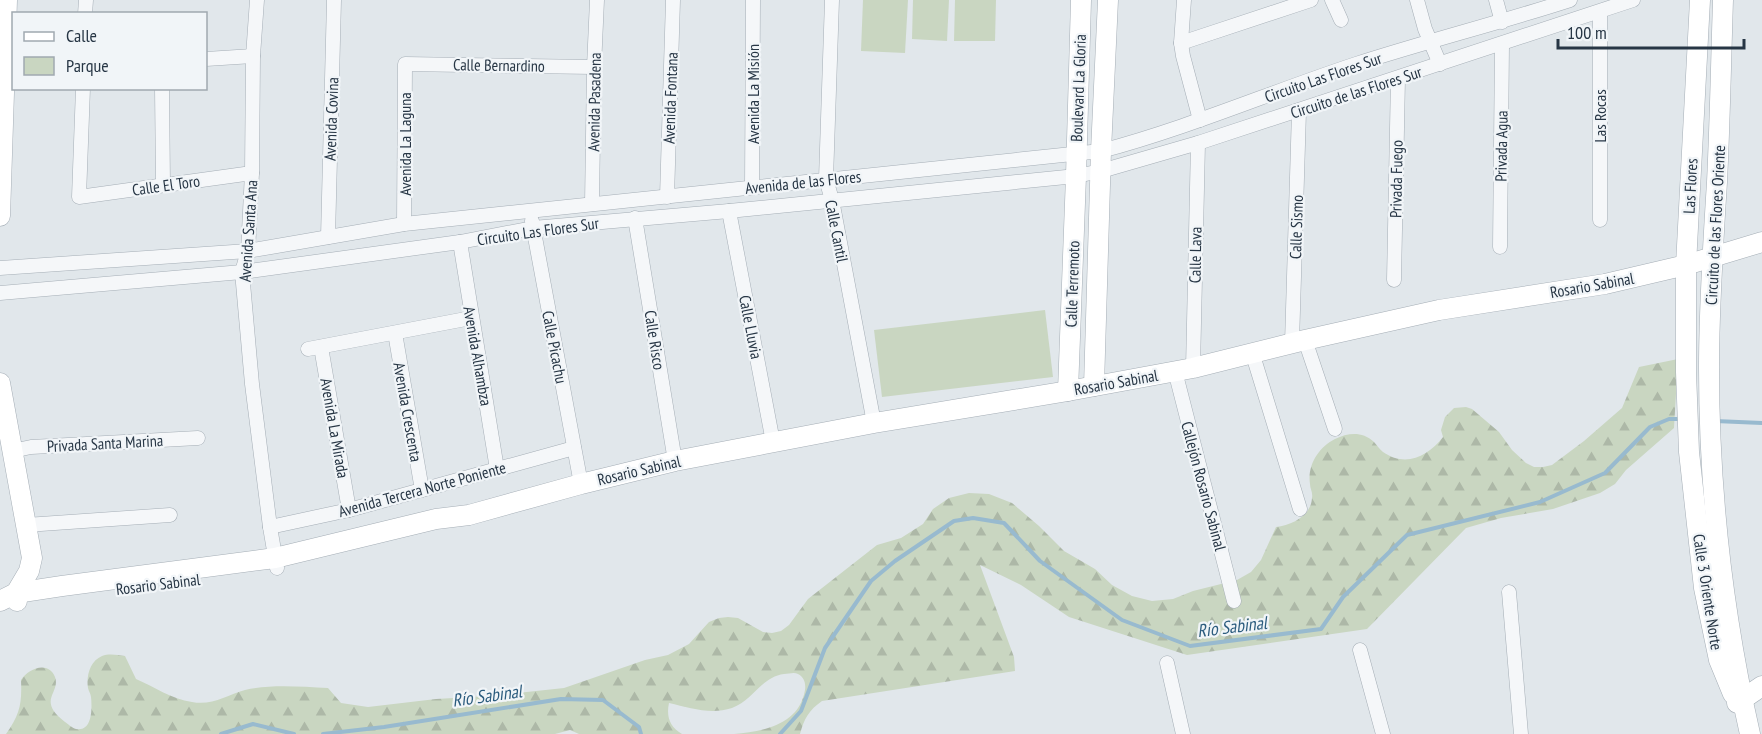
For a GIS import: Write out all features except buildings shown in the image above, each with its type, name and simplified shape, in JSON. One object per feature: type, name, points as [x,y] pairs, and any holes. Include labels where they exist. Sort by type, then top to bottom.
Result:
[{"type":"main road","points":[[0,216],[7,0]]},
{"type":"main road","name":"Boulevard La Gloria","points":[[1076,176],[1081,0]]},
{"type":"main road","name":"Boulevard La Gloria","points":[[1101,171],[1108,0]]},
{"type":"main road","name":"Las Flores","points":[[1689,452],[1686,266],[1700,0]]},
{"type":"main road","name":"Circuito de las Flores Oriente","points":[[1711,449],[1709,367],[1723,0]]},
{"type":"main road","name":"Calle Terremoto","points":[[1094,386],[1101,171]]},
{"type":"main road","name":"Calle Terremoto","points":[[1068,391],[1076,176]]},
{"type":"main road","name":"Rosario Sabinal","points":[[8,600],[62,590],[276,563],[436,519],[469,515],[675,461],[874,423],[1184,369],[1439,310],[1605,284],[1686,266],[1762,242]]},
{"type":"main road","points":[[0,383],[32,558],[28,572],[8,600]]},
{"type":"main road","name":"Calle 3 Oriente Norte","points":[[1711,449],[1723,578],[1740,701]]},
{"type":"main road","name":"Calle 3 Oriente Norte","points":[[1689,452],[1703,583],[1719,660],[1740,701],[1750,730]]},
{"type":"main road","points":[[32,558],[62,590]]},
{"type":"main road","points":[[1703,583],[1723,578]]},
{"type":"main road","points":[[1740,701],[1762,686]]},
{"type":"street","name":"Avenida Santa Ana","points":[[257,0],[248,251],[242,272],[252,384],[276,563]]},
{"type":"street","name":"Avenida Covina","points":[[328,237],[334,0]]},
{"type":"street","name":"Avenida Pasadena","points":[[592,204],[597,0]]},
{"type":"street","name":"Avenida Fontana","points":[[668,197],[673,0]]},
{"type":"street","name":"Avenida La Misión","points":[[752,188],[753,0]]},
{"type":"street","name":"Calle Cantil","points":[[832,0],[826,179],[832,200],[874,423]]},
{"type":"street","points":[[1184,0],[1181,43],[1200,120]]},
{"type":"street","points":[[1181,43],[1311,0]]},
{"type":"street","points":[[1332,0],[1341,20]]},
{"type":"street","points":[[1417,0],[1425,29],[1440,64]]},
{"type":"street","points":[[1496,0],[1502,22]]},
{"type":"street","name":"Circuito Las Flores Sur","points":[[1076,155],[1101,151],[1200,120],[1356,64],[1570,0]]},
{"type":"street","name":"Circuito de las Flores Sur","points":[[1076,176],[1198,143],[1634,0]]},
{"type":"street","name":"Las Rocas","points":[[1600,12],[1600,220]]},
{"type":"street","name":"Privada Agua","points":[[1500,247],[1502,44]]},
{"type":"street","points":[[207,59],[254,56]]},
{"type":"street","name":"Calle Bernardino","points":[[405,64],[594,67]]},
{"type":"street","name":"Avenida La Laguna","points":[[404,224],[405,64]]},
{"type":"street","name":"Privada Fuego","points":[[1394,280],[1398,78]]},
{"type":"street","name":"Calle El Toro","points":[[83,90],[79,197],[252,173]]},
{"type":"street","points":[[162,90],[163,185]]},
{"type":"street","name":"Calle Sismo","points":[[1299,111],[1299,341]]},
{"type":"street","name":"Calle Lava","points":[[1184,369],[1198,143]]},
{"type":"street","name":"Avenida de las Flores","points":[[530,210],[1076,155]]},
{"type":"street","name":"Circuito Las Flores Sur","points":[[0,293],[242,272],[460,242],[533,228],[1076,176]]},
{"type":"street","name":"Circuito Las Flores Sur","points":[[0,268],[248,251],[404,224],[530,210]]},
{"type":"street","name":"Calle Picachu","points":[[530,210],[581,484]]},
{"type":"street","name":"Calle Lluvia","points":[[729,211],[773,442]]},
{"type":"street","name":"Calle Risco","points":[[635,218],[675,461]]},
{"type":"street","name":"Avenida Alhambza","points":[[460,242],[497,469]]},
{"type":"street","points":[[395,333],[471,318]]},
{"type":"street","name":"Avenida La Mirada","points":[[349,510],[315,348],[395,333]]},
{"type":"street","name":"Avenida Crescenta","points":[[395,333],[422,490]]},
{"type":"street","points":[[1299,341],[1335,429]]},
{"type":"street","points":[[1252,352],[1300,509]]},
{"type":"street","name":"Callejón Rosario Sabinal","points":[[1184,369],[1234,601]]},
{"type":"street","name":"Privada Santa Marina","points":[[12,451],[31,447],[198,438]]},
{"type":"street","name":"Avenida Tercera Norte Poniente","points":[[270,527],[349,510],[574,448]]},
{"type":"street","points":[[26,525],[170,515]]},
{"type":"street","points":[[1509,592],[1521,734]]},
{"type":"street","points":[[1360,650],[1383,734]]},
{"type":"street","points":[[1167,663],[1183,734]]},
{"type":"green space","points":[[863,0],[908,0],[905,53],[861,51]]},
{"type":"green space","points":[[913,0],[949,0],[947,41],[912,39]]},
{"type":"green space","points":[[955,0],[996,0],[995,41],[954,41]]},
{"type":"green space","points":[[1045,310],[1053,377],[882,397],[874,330]]},
{"type":"green space","points":[[1678,359],[1674,428],[1626,470],[1615,484],[1600,493],[1553,509],[1501,518],[1466,528],[1367,629],[1187,655],[1069,617],[1021,585],[980,565],[1014,657],[1015,671],[822,701],[808,715],[800,734],[734,734],[768,728],[788,719],[796,711],[805,685],[802,677],[793,673],[776,676],[739,705],[724,710],[700,710],[669,703],[670,721],[674,728],[682,734],[579,734],[570,730],[555,734],[6,734],[19,708],[21,680],[28,672],[38,668],[48,669],[55,677],[56,683],[51,702],[56,714],[75,728],[86,727],[91,712],[88,674],[94,661],[102,656],[114,654],[125,656],[136,679],[177,698],[199,703],[206,703],[245,690],[276,686],[328,688],[341,703],[368,707],[564,688],[645,660],[668,655],[689,644],[709,622],[719,618],[738,618],[763,632],[781,631],[789,625],[808,599],[877,545],[901,538],[923,524],[933,509],[949,498],[969,493],[989,494],[1012,503],[1064,551],[1095,569],[1112,585],[1132,596],[1152,601],[1173,599],[1193,591],[1237,580],[1251,572],[1261,560],[1276,527],[1294,522],[1308,510],[1312,496],[1310,470],[1312,464],[1319,452],[1335,439],[1350,434],[1365,436],[1392,457],[1416,458],[1431,450],[1443,437],[1441,430],[1445,417],[1454,408],[1466,407],[1472,409],[1499,432],[1512,450],[1526,463],[1534,467],[1552,465],[1622,408],[1639,367]]},
{"type":"waterway","name":"Río Sabinal","points":[[780,734],[801,711],[825,648],[871,581],[895,561],[954,521],[973,518],[1004,523],[1040,561],[1122,620],[1190,646],[1321,629],[1343,597],[1407,535],[1540,502],[1605,473],[1650,427],[1669,419],[1681,419]]},
{"type":"waterway","name":"Río Sabinal","points":[[1715,421],[1762,423]]},
{"type":"waterway","name":"Río Sabinal","points":[[323,734],[384,727],[561,699],[603,700],[639,727],[641,734]]},
{"type":"waterway","name":"Río Sabinal","points":[[221,734],[253,724],[294,734]]}]
